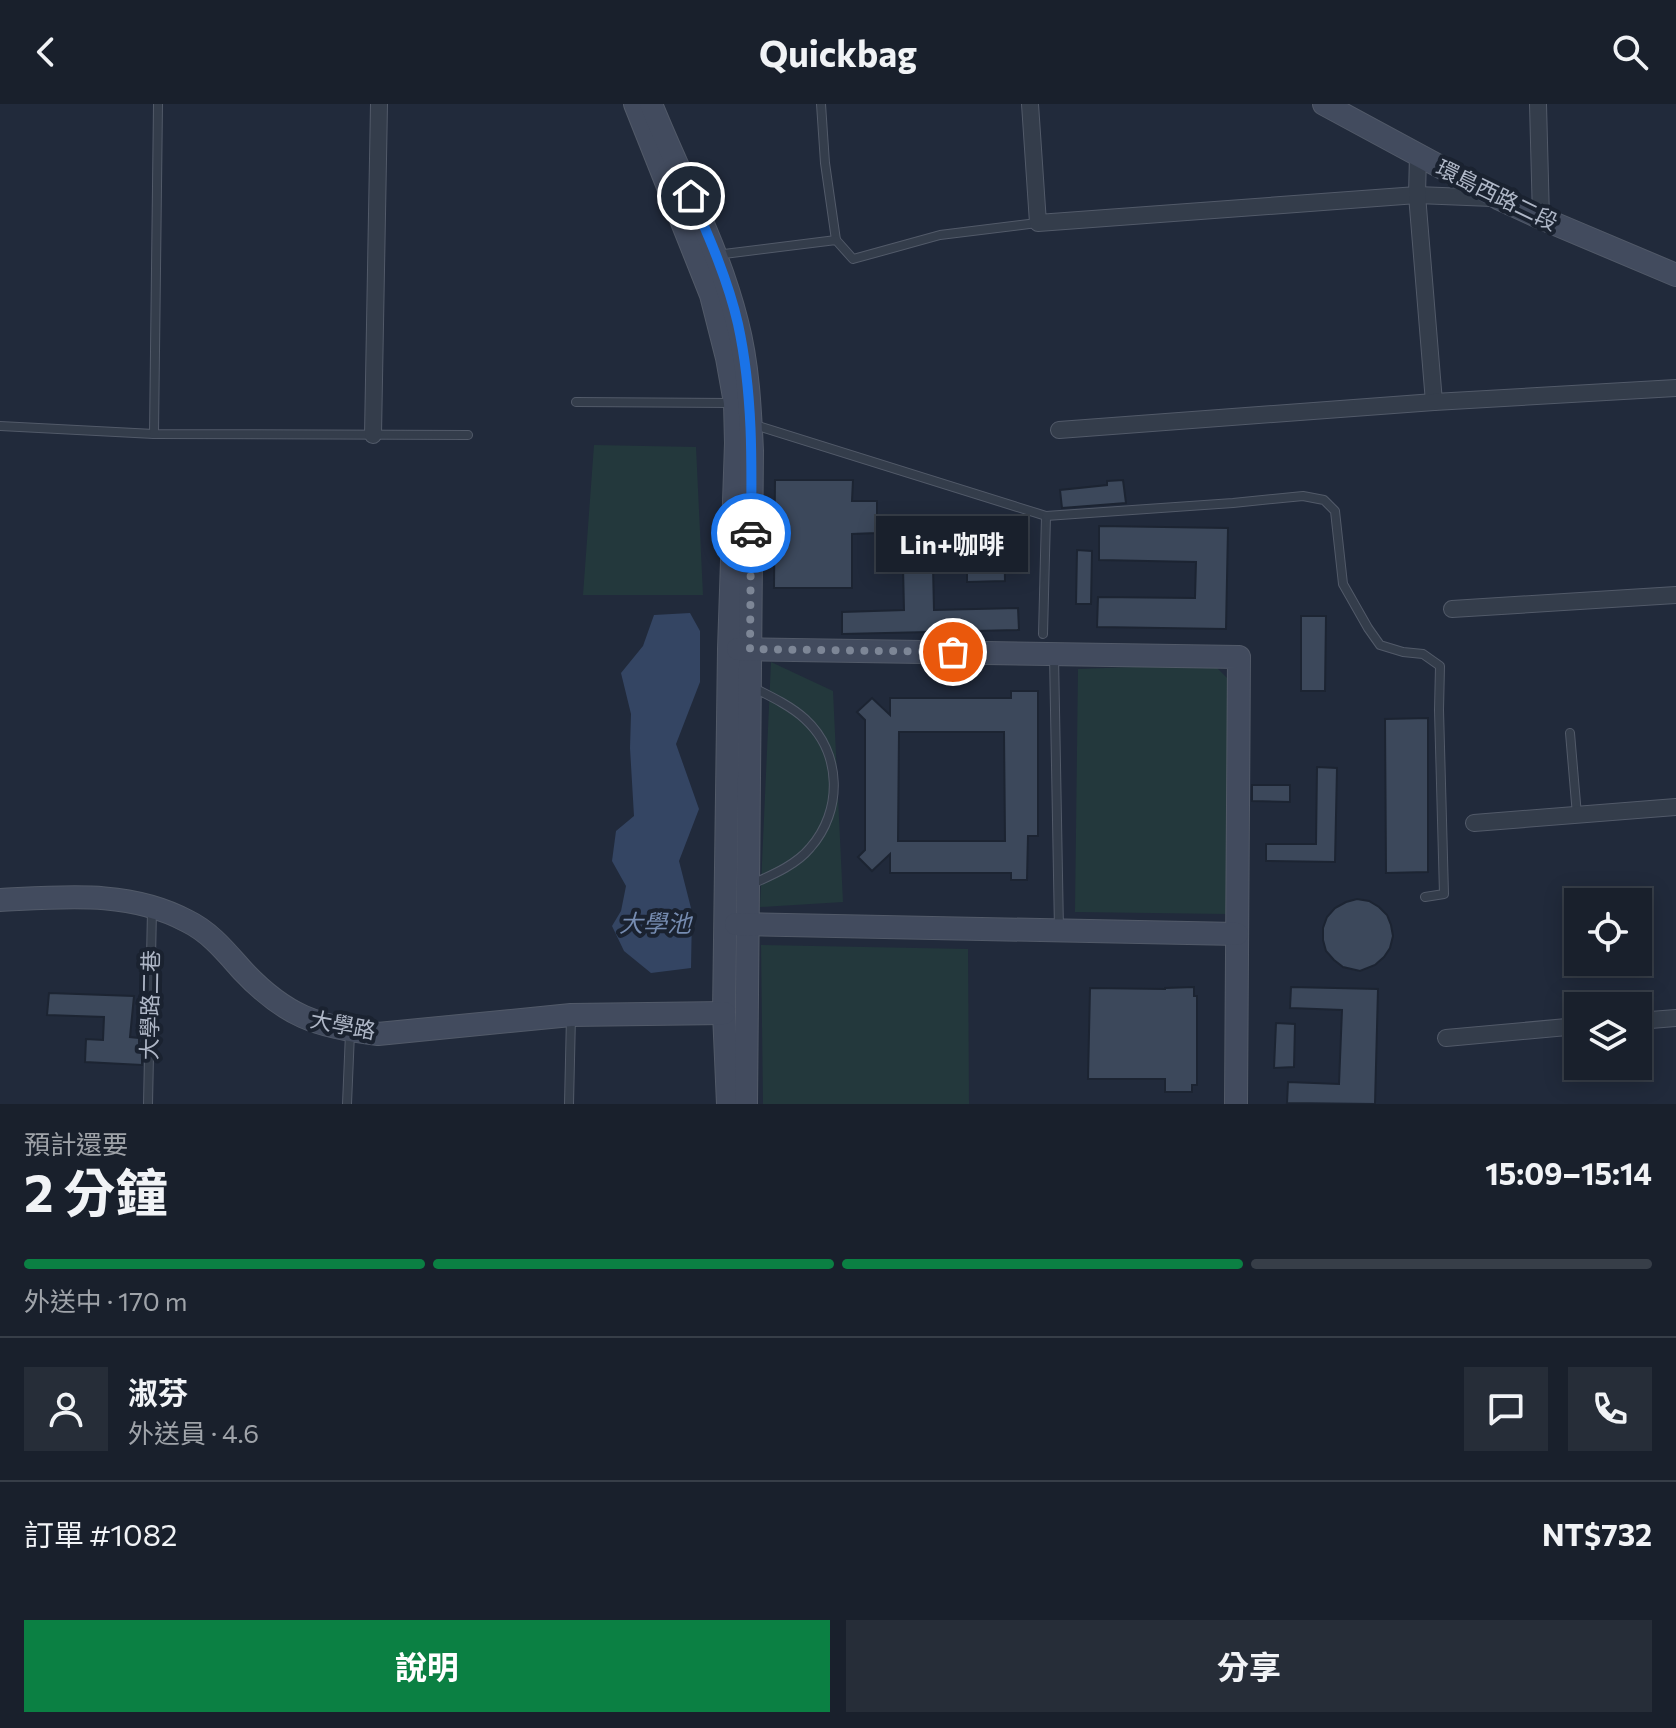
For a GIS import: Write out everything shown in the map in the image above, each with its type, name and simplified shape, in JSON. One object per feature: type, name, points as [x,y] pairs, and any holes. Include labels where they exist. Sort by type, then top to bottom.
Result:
[{"type":"street","points":[[373,435],[379,104]]},
{"type":"street","points":[[635,104],[711,295],[735,403],[740,649],[737,924],[746,1104]]},
{"type":"street","points":[[651,104],[716,255],[737,322],[751,423],[740,649],[750,685],[748,886],[737,924],[724,1013],[728,1104]]},
{"type":"street","points":[[1030,104],[1038,223],[1417,195],[1498,198]]},
{"type":"street","name":"環島西路二段","points":[[1324,104],[1498,198],[1676,275]]},
{"type":"street","points":[[1538,104],[1541,218]]},
{"type":"street","points":[[1418,155],[1417,195],[1434,402]]},
{"type":"street","points":[[1059,430],[1434,402],[1676,388]]},
{"type":"street","points":[[1452,609],[1676,595]]},
{"type":"street","points":[[740,649],[1239,657],[1236,1104]]},
{"type":"street","points":[[1474,823],[1676,807]]},
{"type":"street","name":"大學路","points":[[0,900],[83,896],[152,905],[189,921],[219,943],[271,997],[298,1015],[350,1031],[378,1034],[571,1015],[724,1013]]},
{"type":"street","points":[[737,924],[1237,934]]},
{"type":"street","points":[[1652,1020],[1676,1018]]},
{"type":"street","points":[[1446,1038],[1564,1027]]},
{"type":"lane","points":[[154,434],[158,104]]},
{"type":"lane","points":[[821,104],[825,163],[836,240],[853,259],[940,235],[1038,223]]},
{"type":"lane","points":[[716,255],[836,240]]},
{"type":"lane","points":[[576,402],[735,403]]},
{"type":"lane","points":[[751,423],[1046,516],[1303,496],[1324,500],[1335,511],[1343,584],[1368,628],[1380,645],[1423,654],[1440,666],[1444,894],[1425,897]]},
{"type":"lane","points":[[0,426],[154,434],[468,435]]},
{"type":"lane","points":[[1043,634],[1046,516]]},
{"type":"lane","points":[[1054,654],[1059,930]]},
{"type":"lane","points":[[748,886],[784,868],[809,850],[827,824],[835,794],[833,767],[823,741],[805,719],[750,685]]},
{"type":"lane","points":[[1570,733],[1577,816]]},
{"type":"lane","name":"大學路二巷","points":[[148,1104],[152,905]]},
{"type":"lane","points":[[569,1104],[571,1015]]},
{"type":"lane","points":[[347,1104],[350,1031]]},
{"type":"green space","points":[[594,445],[696,447],[703,595],[583,595]]},
{"type":"green space","points":[[771,662],[833,691],[843,902],[760,907]]},
{"type":"green space","points":[[1213,664],[1227,678],[1227,914],[1075,912],[1078,669]]},
{"type":"green space","points":[[761,945],[968,949],[969,1104],[763,1104]]},
{"type":"water","name":"大學池","points":[[690,613],[700,631],[700,682],[676,744],[699,809],[679,861],[692,912],[691,968],[651,973],[624,951],[612,926],[621,911],[626,886],[612,861],[616,831],[634,816],[631,714],[621,673],[643,646],[654,615]]},
{"type":"building","points":[[775,480],[853,480],[852,501],[877,501],[877,533],[852,534],[852,588],[774,588]]},
{"type":"building","points":[[1123,480],[1126,503],[1062,508],[1060,490],[1107,485],[1107,481]]},
{"type":"building","points":[[1004,525],[1005,581],[967,582],[967,566],[933,566],[934,610],[1018,608],[1019,630],[842,634],[842,612],[904,610],[903,567],[894,567],[894,527]]},
{"type":"building","points":[[1099,526],[1228,528],[1226,629],[1097,627],[1098,597],[1195,598],[1196,562],[1099,560]]},
{"type":"building","points":[[1077,550],[1092,551],[1091,604],[1076,604]]},
{"type":"building","points":[[1301,616],[1326,616],[1325,691],[1301,691]]},
{"type":"building","points":[[1011,691],[1038,691],[1038,836],[1028,836],[1027,880],[1011,880],[1011,873],[890,873],[890,854],[872,871],[858,857],[865,850],[865,720],[857,712],[872,698],[890,715],[890,698],[1011,698]],"holes":[[[899,732],[1004,732],[1005,841],[898,841]]]},
{"type":"building","points":[[1428,718],[1428,872],[1386,873],[1385,719]]},
{"type":"building","points":[[1317,767],[1337,768],[1335,862],[1266,861],[1266,844],[1316,844]]},
{"type":"building","points":[[1252,785],[1290,785],[1290,802],[1252,801]]},
{"type":"building","points":[[1357,899],[1369,901],[1387,915],[1393,936],[1384,957],[1360,971],[1343,967],[1334,960],[1326,951],[1323,940],[1327,917],[1335,908]]},
{"type":"building","points":[[1194,987],[1194,996],[1197,996],[1197,1085],[1192,1085],[1192,1092],[1165,1092],[1165,1079],[1088,1079],[1090,988]]},
{"type":"building","points":[[1291,987],[1378,989],[1375,1104],[1287,1103],[1288,1082],[1339,1084],[1342,1010],[1290,1008]]},
{"type":"building","points":[[49,993],[134,996],[130,1037],[139,1038],[139,1043],[142,1043],[142,1065],[85,1062],[86,1039],[103,1040],[104,1017],[47,1015]]},
{"type":"building","points":[[1276,1023],[1295,1024],[1294,1067],[1274,1068]]},
{"type":"way so far","points":[[751,533],[750,649],[953,652]]},
{"type":"place","name":"Lin+咖啡","points":[[953,652]]},
{"type":"route","points":[[691,196],[712,244],[737,322],[747,377],[752,451],[751,533]]}]
